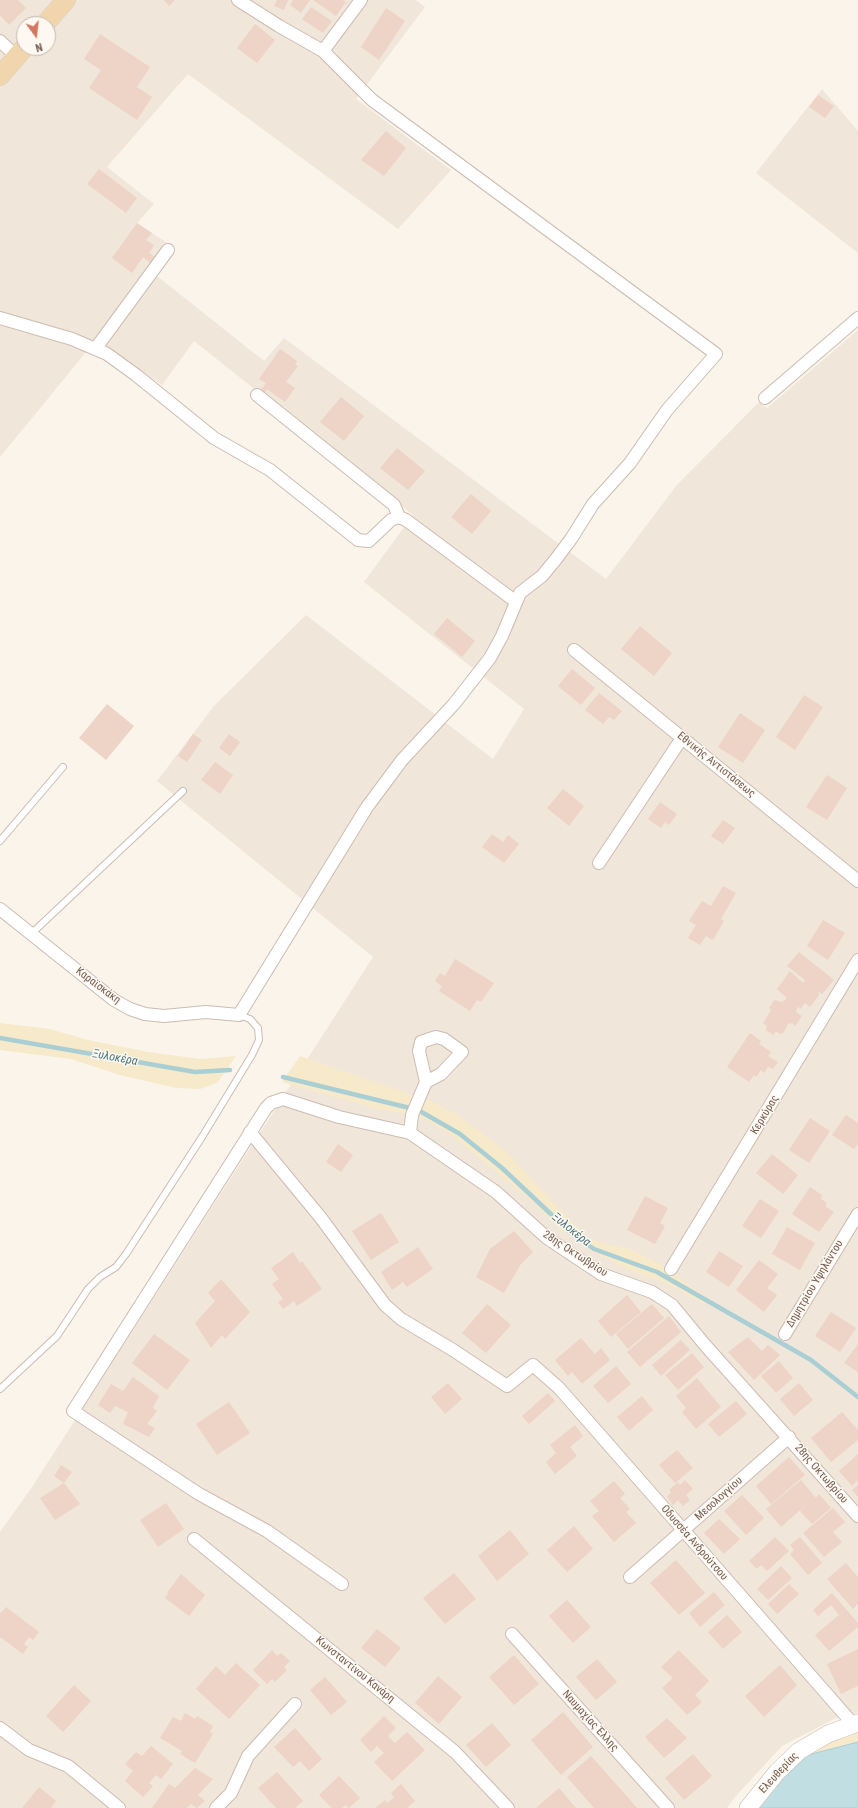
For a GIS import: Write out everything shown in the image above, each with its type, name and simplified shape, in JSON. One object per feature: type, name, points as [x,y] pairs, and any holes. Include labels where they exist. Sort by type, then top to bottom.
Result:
[{"type":"main road","points":[[52,16],[66,0]]},
{"type":"main road","points":[[0,76],[17,56]]},
{"type":"street","points":[[238,0],[279,26],[323,51],[372,100],[716,354],[667,410],[630,463],[592,504],[571,539],[556,559],[542,576],[520,592],[515,601],[502,636],[490,658],[454,704],[402,760],[367,807],[239,1015]]},
{"type":"street","points":[[323,51],[361,0]]},
{"type":"street","points":[[0,41],[16,50]]},
{"type":"street","points":[[96,348],[168,250]]},
{"type":"street","points":[[0,318],[72,339],[96,348],[117,360],[214,438],[270,470],[358,540],[369,541],[391,520],[399,517],[406,520],[515,601]]},
{"type":"street","points":[[765,398],[858,318]]},
{"type":"street","points":[[257,395],[394,505],[399,517]]},
{"type":"street","name":"Εθνικής Αντιστάσεως","points":[[574,650],[858,881]]},
{"type":"street","points":[[599,862],[682,738]]},
{"type":"street","name":"Καραϊσκάκη","points":[[0,909],[114,1000],[130,1009],[146,1014],[164,1016],[206,1012],[239,1015]]},
{"type":"street","name":"Κερκύρας","points":[[671,1269],[858,960]]},
{"type":"street","points":[[410,1133],[412,1115],[417,1100],[426,1082]]},
{"type":"street","name":"28ης Οκτωβρίου","points":[[250,1132],[266,1108],[276,1100],[288,1100],[339,1117],[410,1133],[496,1192],[547,1238],[601,1274],[652,1292],[672,1305],[705,1345],[789,1437],[858,1516]]},
{"type":"street","points":[[250,1132],[73,1410],[199,1494],[267,1531],[342,1584]]},
{"type":"street","name":"Οδυσσέα Ανδρούτσου","points":[[250,1132],[321,1218],[385,1305],[401,1319],[453,1350],[507,1386],[533,1365],[558,1388],[586,1418],[683,1531],[856,1724]]},
{"type":"street","name":"Δημητρίου Υψηλάντου","points":[[785,1334],[858,1214]]},
{"type":"street","name":"Μεσολογγίου","points":[[630,1577],[789,1437]]},
{"type":"street","name":"Κωνσταντίνου Κανάρη","points":[[194,1539],[456,1752],[508,1808]]},
{"type":"street","name":"Ναυμαχίας Έλλης","points":[[512,1634],[668,1808]]},
{"type":"street","points":[[216,1808],[231,1793],[248,1756],[295,1704]]},
{"type":"street","name":"Ελευθερίας","points":[[748,1808],[777,1772],[799,1751],[828,1734],[856,1724]]},
{"type":"street","points":[[0,1728],[29,1750],[68,1766],[119,1808]]},
{"type":"lane","points":[[0,841],[64,767]]},
{"type":"lane","points":[[31,934],[183,791]]},
{"type":"lane","points":[[0,1389],[57,1336],[88,1289],[100,1277],[116,1267],[202,1137],[252,1055],[258,1040],[258,1028],[250,1019],[239,1015]]},
{"type":"shaded area","points":[[0,0],[416,0],[425,7],[356,99],[451,170],[398,229],[188,74],[107,167],[154,204],[137,223],[167,243],[147,268],[264,361],[284,338],[606,579],[676,486],[759,402],[767,408],[858,330],[858,1713],[836,1718],[782,1746],[735,1797],[727,1808],[0,1808],[0,1532],[32,1487],[373,957],[157,781],[214,706],[306,615],[493,759],[524,709],[364,582],[413,515],[194,341],[162,385],[96,340],[0,457]]},
{"type":"shaded area","points":[[822,89],[858,131],[858,253],[756,173]]},
{"type":"sand","points":[[0,1023],[50,1029],[88,1040],[148,1052],[200,1059],[236,1056],[217,1083],[200,1089],[176,1088],[120,1075],[71,1059],[0,1050]]},
{"type":"sand","points":[[300,1056],[432,1102],[457,1114],[505,1150],[587,1237],[605,1244],[631,1249],[660,1264],[709,1300],[704,1304],[666,1283],[628,1270],[591,1251],[560,1229],[527,1197],[448,1133],[420,1116],[377,1109],[282,1082]]},
{"type":"sand","points":[[858,1733],[858,1742],[808,1755],[828,1743]]},
{"type":"water","points":[[858,1742],[858,1808],[758,1808],[783,1778],[808,1755]]},
{"type":"building","points":[[0,0],[18,0],[26,8],[18,16],[16,16],[16,18],[9,25],[0,15]]},
{"type":"building","points":[[164,0],[175,0],[169,6]]},
{"type":"building","points":[[277,0],[288,0],[284,10],[274,6]]},
{"type":"building","points":[[293,0],[310,0],[301,13],[290,5]]},
{"type":"building","points":[[313,0],[343,0],[346,2],[336,16]]},
{"type":"building","points":[[311,7],[332,21],[323,33],[302,19]]},
{"type":"building","points":[[386,8],[405,21],[379,60],[361,47]]},
{"type":"building","points":[[255,24],[275,40],[257,63],[237,48]]},
{"type":"building","points":[[100,34],[150,67],[137,87],[152,97],[137,120],[89,88],[101,70],[84,59]]},
{"type":"building","points":[[818,95],[834,106],[825,118],[809,107]]},
{"type":"building","points":[[386,131],[406,148],[384,176],[361,160]]},
{"type":"building","points":[[99,169],[137,198],[126,213],[87,184]]},
{"type":"building","points":[[137,223],[152,233],[146,240],[154,245],[149,253],[155,257],[151,263],[143,257],[132,273],[112,258]]},
{"type":"building","points":[[280,349],[297,361],[295,364],[298,366],[286,382],[295,388],[285,402],[267,389],[263,396],[259,393],[266,383],[259,379]]},
{"type":"building","points":[[341,397],[364,416],[344,441],[320,422]]},
{"type":"building","points":[[397,448],[425,471],[408,490],[380,468]]},
{"type":"building","points":[[471,494],[491,511],[472,534],[451,517]]},
{"type":"building","points":[[447,618],[475,641],[462,657],[434,634]]},
{"type":"building","points":[[640,626],[672,653],[654,676],[621,649]]},
{"type":"building","points":[[572,669],[595,688],[581,705],[558,686]]},
{"type":"building","points":[[599,693],[622,711],[614,720],[609,717],[603,724],[585,710]]},
{"type":"building","points":[[804,695],[823,707],[795,750],[776,737]]},
{"type":"building","points":[[107,704],[134,726],[106,760],[79,738]]},
{"type":"building","points":[[740,713],[765,730],[743,763],[718,747]]},
{"type":"building","points":[[193,734],[202,740],[187,762],[178,756]]},
{"type":"building","points":[[229,734],[240,742],[230,756],[219,748]]},
{"type":"building","points":[[215,762],[233,775],[220,794],[201,780]]},
{"type":"building","points":[[827,775],[847,788],[827,820],[806,807]]},
{"type":"building","points":[[563,789],[584,806],[569,826],[547,808]]},
{"type":"building","points":[[660,802],[677,814],[669,825],[665,822],[661,828],[648,819]]},
{"type":"building","points":[[723,820],[735,828],[723,844],[711,836]]},
{"type":"building","points":[[492,834],[503,842],[508,835],[519,844],[504,863],[482,847]]},
{"type":"building","points":[[723,886],[736,893],[721,919],[724,921],[713,940],[706,936],[700,945],[688,938],[696,925],[689,921],[702,901],[711,906]]},
{"type":"building","points":[[823,920],[845,933],[828,960],[807,946]]},
{"type":"building","points":[[799,952],[834,980],[822,994],[818,991],[819,995],[810,1007],[805,1003],[800,1009],[798,1006],[796,1012],[802,1016],[795,1026],[792,1023],[788,1024],[783,1033],[780,1034],[776,1031],[773,1035],[766,1030],[767,1026],[763,1023],[771,1010],[769,1008],[774,1000],[782,1002],[787,998],[777,989],[790,971],[803,983],[805,980],[787,966]]},
{"type":"building","points":[[455,959],[494,983],[481,1002],[477,1000],[470,1011],[439,991],[442,986],[435,981],[440,973],[445,976]]},
{"type":"building","points":[[750,1033],[761,1041],[759,1044],[771,1052],[768,1056],[778,1062],[773,1069],[768,1067],[764,1073],[761,1070],[756,1077],[754,1075],[749,1082],[727,1067]]},
{"type":"building","points":[[846,1115],[858,1123],[858,1144],[854,1149],[832,1135]]},
{"type":"building","points":[[810,1118],[830,1131],[809,1163],[789,1150]]},
{"type":"building","points":[[338,1144],[353,1155],[341,1172],[326,1162]]},
{"type":"building","points":[[772,1154],[798,1175],[783,1194],[756,1173]]},
{"type":"building","points":[[810,1187],[822,1195],[821,1199],[826,1202],[826,1207],[834,1212],[819,1232],[792,1214]]},
{"type":"building","points":[[645,1196],[668,1208],[660,1223],[665,1226],[655,1244],[627,1230]]},
{"type":"building","points":[[760,1199],[779,1211],[761,1238],[742,1226]]},
{"type":"building","points":[[381,1213],[399,1242],[371,1260],[352,1231]]},
{"type":"building","points":[[787,1227],[815,1243],[800,1270],[772,1254]]},
{"type":"building","points":[[514,1231],[533,1252],[521,1264],[504,1293],[476,1277],[490,1249]]},
{"type":"building","points":[[418,1247],[433,1269],[407,1287],[403,1282],[392,1290],[381,1272]]},
{"type":"building","points":[[719,1251],[743,1266],[729,1287],[706,1272]]},
{"type":"building","points":[[293,1252],[300,1263],[302,1261],[322,1289],[297,1306],[294,1301],[283,1309],[278,1302],[283,1299],[272,1284],[279,1279],[271,1268]]},
{"type":"building","points":[[759,1260],[778,1274],[767,1288],[777,1295],[764,1312],[736,1290]]},
{"type":"building","points":[[221,1279],[250,1312],[225,1339],[222,1335],[211,1348],[195,1323],[215,1301],[208,1293]]},
{"type":"building","points":[[627,1295],[641,1312],[611,1337],[598,1321]]},
{"type":"building","points":[[487,1304],[511,1325],[486,1353],[462,1333]]},
{"type":"building","points":[[652,1304],[664,1318],[628,1349],[616,1334]]},
{"type":"building","points":[[831,1312],[856,1328],[840,1352],[815,1336]]},
{"type":"building","points":[[669,1316],[681,1332],[640,1367],[627,1352]]},
{"type":"building","points":[[154,1334],[190,1360],[167,1390],[132,1363]]},
{"type":"building","points":[[748,1337],[762,1351],[768,1345],[780,1355],[754,1380],[728,1352]]},
{"type":"building","points":[[581,1338],[595,1354],[601,1348],[610,1360],[582,1384],[572,1372],[568,1376],[555,1360]]},
{"type":"building","points":[[681,1340],[690,1350],[661,1376],[652,1365]]},
{"type":"building","points":[[858,1344],[858,1372],[844,1363]]},
{"type":"building","points":[[692,1353],[704,1367],[678,1390],[665,1375]]},
{"type":"building","points":[[779,1361],[793,1378],[776,1393],[761,1376]]},
{"type":"building","points":[[616,1366],[631,1384],[608,1403],[593,1386]]},
{"type":"building","points":[[133,1377],[159,1396],[153,1408],[157,1411],[147,1424],[155,1428],[149,1437],[123,1424],[128,1412],[115,1406],[110,1413],[98,1405],[111,1384],[123,1391]]},
{"type":"building","points":[[697,1378],[721,1407],[696,1429],[682,1412],[686,1408],[676,1396]]},
{"type":"building","points":[[448,1383],[462,1399],[445,1414],[431,1397]]},
{"type":"building","points":[[799,1383],[813,1400],[794,1416],[780,1399]]},
{"type":"building","points":[[548,1393],[555,1401],[529,1424],[522,1416]]},
{"type":"building","points":[[642,1396],[653,1410],[629,1431],[617,1417]]},
{"type":"building","points":[[736,1401],[747,1414],[719,1437],[708,1424]]},
{"type":"building","points":[[229,1402],[250,1433],[217,1455],[196,1424]]},
{"type":"building","points":[[842,1412],[858,1430],[858,1440],[831,1462],[811,1438]]},
{"type":"building","points":[[575,1425],[583,1436],[570,1447],[577,1456],[555,1474],[546,1462],[556,1453],[550,1445]]},
{"type":"building","points":[[677,1450],[693,1468],[675,1483],[659,1465]]},
{"type":"building","points":[[858,1454],[858,1480],[852,1486],[839,1471]]},
{"type":"building","points":[[789,1457],[805,1475],[771,1504],[756,1486]]},
{"type":"building","points":[[61,1465],[72,1472],[64,1483],[54,1476]]},
{"type":"building","points":[[685,1480],[693,1489],[686,1495],[690,1500],[683,1506],[678,1500],[673,1505],[667,1497],[671,1492],[669,1490],[678,1482],[680,1485]]},
{"type":"building","points":[[801,1480],[816,1498],[819,1494],[831,1508],[812,1524],[800,1511],[807,1504],[781,1527],[766,1509]]},
{"type":"building","points":[[614,1481],[625,1494],[620,1498],[630,1509],[626,1512],[636,1523],[614,1542],[592,1516],[599,1511],[590,1501]]},
{"type":"building","points":[[64,1483],[80,1504],[55,1520],[40,1498]]},
{"type":"building","points":[[858,1485],[858,1497],[852,1490]]},
{"type":"building","points":[[742,1495],[764,1518],[746,1535],[724,1511]]},
{"type":"building","points":[[166,1503],[184,1529],[158,1547],[140,1520]]},
{"type":"building","points":[[833,1508],[845,1522],[833,1532],[842,1542],[824,1557],[803,1533]]},
{"type":"building","points":[[719,1519],[740,1539],[724,1554],[704,1533]]},
{"type":"building","points":[[574,1526],[593,1549],[567,1572],[547,1550]]},
{"type":"building","points":[[510,1530],[529,1554],[497,1581],[478,1556]]},
{"type":"building","points":[[775,1537],[789,1551],[767,1571],[761,1565],[757,1569],[749,1561]]},
{"type":"building","points":[[800,1537],[822,1563],[808,1575],[790,1554],[794,1550],[790,1545]]},
{"type":"building","points":[[676,1560],[705,1593],[679,1615],[650,1583]]},
{"type":"building","points":[[846,1563],[858,1577],[858,1604],[853,1609],[827,1579]]},
{"type":"building","points":[[781,1566],[792,1578],[768,1600],[757,1589]]},
{"type":"building","points":[[454,1573],[476,1599],[445,1624],[423,1598]]},
{"type":"building","points":[[181,1574],[205,1595],[189,1616],[165,1598]]},
{"type":"building","points":[[789,1584],[799,1594],[777,1614],[768,1604]]},
{"type":"building","points":[[714,1592],[725,1605],[700,1627],[689,1613]]},
{"type":"building","points":[[832,1593],[858,1623],[858,1627],[829,1651],[815,1635],[839,1615],[831,1605],[818,1616],[813,1610]]},
{"type":"building","points":[[567,1600],[591,1627],[573,1643],[549,1616]]},
{"type":"building","points":[[6,1607],[39,1632],[33,1640],[29,1637],[24,1644],[28,1647],[23,1654],[0,1637],[0,1612],[1,1613]]},
{"type":"building","points":[[727,1615],[742,1632],[723,1649],[708,1632]]},
{"type":"building","points":[[377,1629],[401,1648],[385,1667],[361,1648]]},
{"type":"building","points":[[858,1649],[858,1686],[841,1694],[827,1664]]},
{"type":"building","points":[[272,1650],[277,1656],[281,1653],[290,1661],[284,1667],[287,1670],[275,1682],[272,1679],[267,1684],[253,1670]]},
{"type":"building","points":[[679,1650],[709,1681],[695,1695],[702,1702],[687,1715],[662,1688],[673,1678],[661,1667]]},
{"type":"building","points":[[514,1655],[539,1684],[514,1705],[489,1677]]},
{"type":"building","points":[[597,1659],[617,1682],[596,1700],[576,1677]]},
{"type":"building","points":[[236,1663],[260,1685],[229,1719],[196,1689],[216,1666],[225,1675]]},
{"type":"building","points":[[780,1665],[797,1685],[764,1717],[745,1696]]},
{"type":"building","points":[[438,1676],[462,1697],[439,1724],[415,1703]]},
{"type":"building","points":[[325,1677],[347,1702],[331,1715],[310,1690]]},
{"type":"building","points":[[74,1685],[91,1701],[63,1732],[46,1716]]},
{"type":"building","points":[[563,1712],[593,1747],[561,1775],[531,1740]]},
{"type":"building","points":[[185,1713],[195,1719],[197,1716],[213,1726],[210,1732],[213,1734],[195,1763],[180,1754],[182,1751],[160,1738],[173,1717],[181,1721]]},
{"type":"building","points":[[384,1716],[396,1728],[388,1736],[395,1743],[407,1732],[425,1750],[392,1781],[374,1762],[384,1753],[377,1746],[371,1752],[360,1740]]},
{"type":"building","points":[[667,1718],[687,1738],[664,1758],[645,1737]]},
{"type":"building","points":[[492,1723],[511,1745],[486,1767],[466,1745]]},
{"type":"building","points":[[295,1728],[322,1759],[309,1771],[300,1761],[293,1767],[274,1747]]},
{"type":"building","points":[[151,1746],[173,1764],[161,1779],[156,1775],[149,1783],[153,1786],[143,1797],[125,1781],[133,1771],[125,1764],[136,1752],[142,1756]]},
{"type":"building","points":[[693,1754],[712,1776],[684,1800],[665,1778]]},
{"type":"building","points":[[591,1756],[637,1808],[594,1808],[567,1777]]},
{"type":"building","points":[[195,1768],[213,1779],[198,1795],[205,1801],[197,1808],[191,1804],[187,1808],[152,1808],[169,1784],[175,1788]]},
{"type":"building","points":[[277,1772],[303,1801],[295,1808],[276,1808],[258,1788]]},
{"type":"building","points":[[339,1776],[360,1798],[349,1808],[345,1805],[342,1808],[332,1808],[319,1795]]},
{"type":"building","points":[[401,1784],[415,1801],[407,1808],[375,1808],[385,1800],[387,1803],[394,1798],[391,1793]]},
{"type":"building","points":[[39,1787],[56,1801],[51,1808],[22,1808]]},
{"type":"building","points":[[559,1788],[576,1808],[536,1808]]},
{"type":"waterway","name":"Ξυλοκέρα","points":[[0,1038],[195,1072],[230,1070]]},
{"type":"waterway","name":"Ξυλοκέρα","points":[[283,1077],[418,1110],[460,1134],[502,1168],[572,1234],[594,1249],[657,1272],[811,1360],[858,1397]]}]
